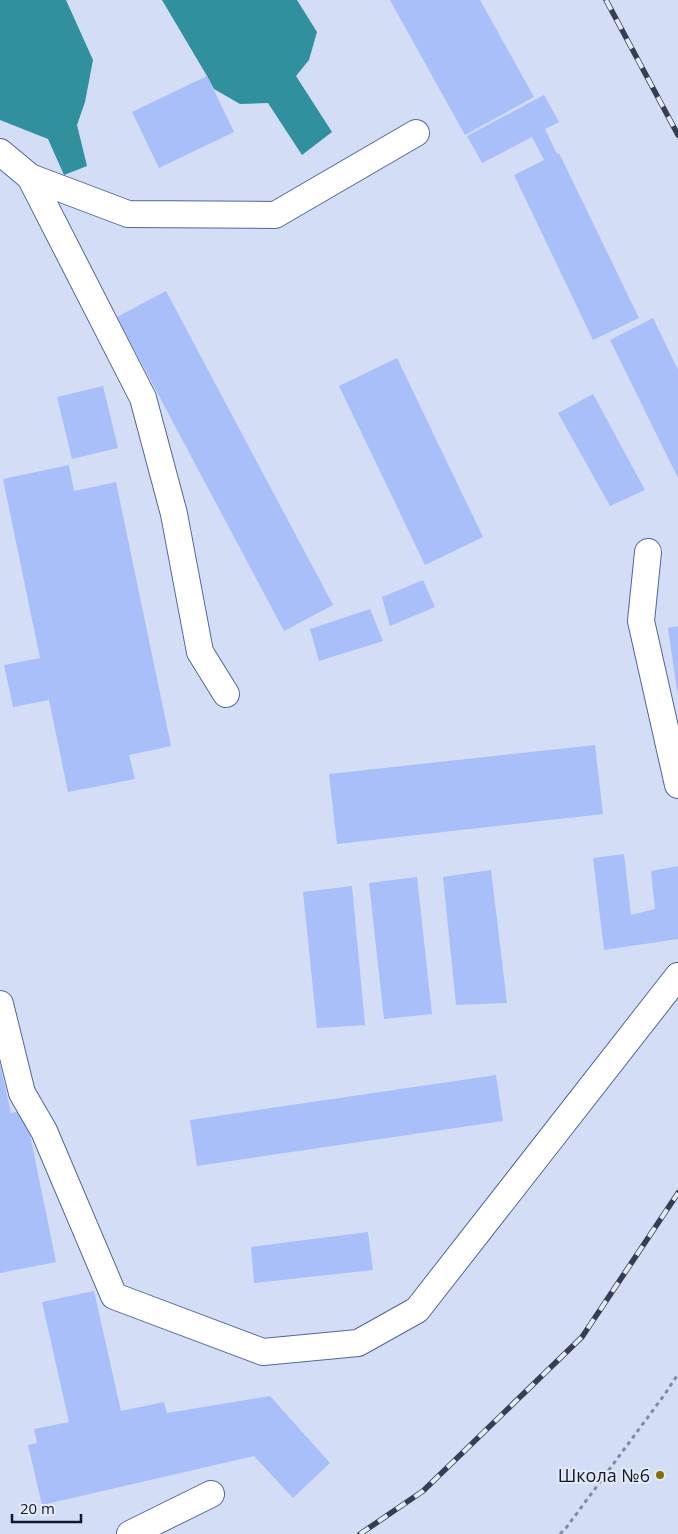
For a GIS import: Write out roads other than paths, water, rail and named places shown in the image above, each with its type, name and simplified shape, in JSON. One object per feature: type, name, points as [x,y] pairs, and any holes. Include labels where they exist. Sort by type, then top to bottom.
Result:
[{"type":"street","points":[[0,152],[30,177],[128,214],[275,215],[416,133]]},
{"type":"street","points":[[30,177],[143,398],[174,514],[200,652],[226,694]]},
{"type":"street","points":[[648,552],[641,621],[678,785]]},
{"type":"street","points":[[0,1004],[22,1093],[44,1131],[114,1296],[263,1352],[358,1343],[417,1310],[678,976]]},
{"type":"street","points":[[130,1534],[211,1494]]},
{"type":"water","points":[[0,0],[66,0],[93,60],[85,102],[77,125],[87,166],[64,175],[48,139],[0,120]]},
{"type":"water","points":[[162,0],[297,0],[317,32],[309,60],[296,76],[332,132],[302,155],[268,103],[240,104],[214,89]]},
{"type":"railway","points":[[606,0],[678,135]]},
{"type":"railway","points":[[360,1534],[423,1491],[582,1337],[678,1193]]},
{"type":"place","name":"Школа №6","points":[[660,1475]]}]
